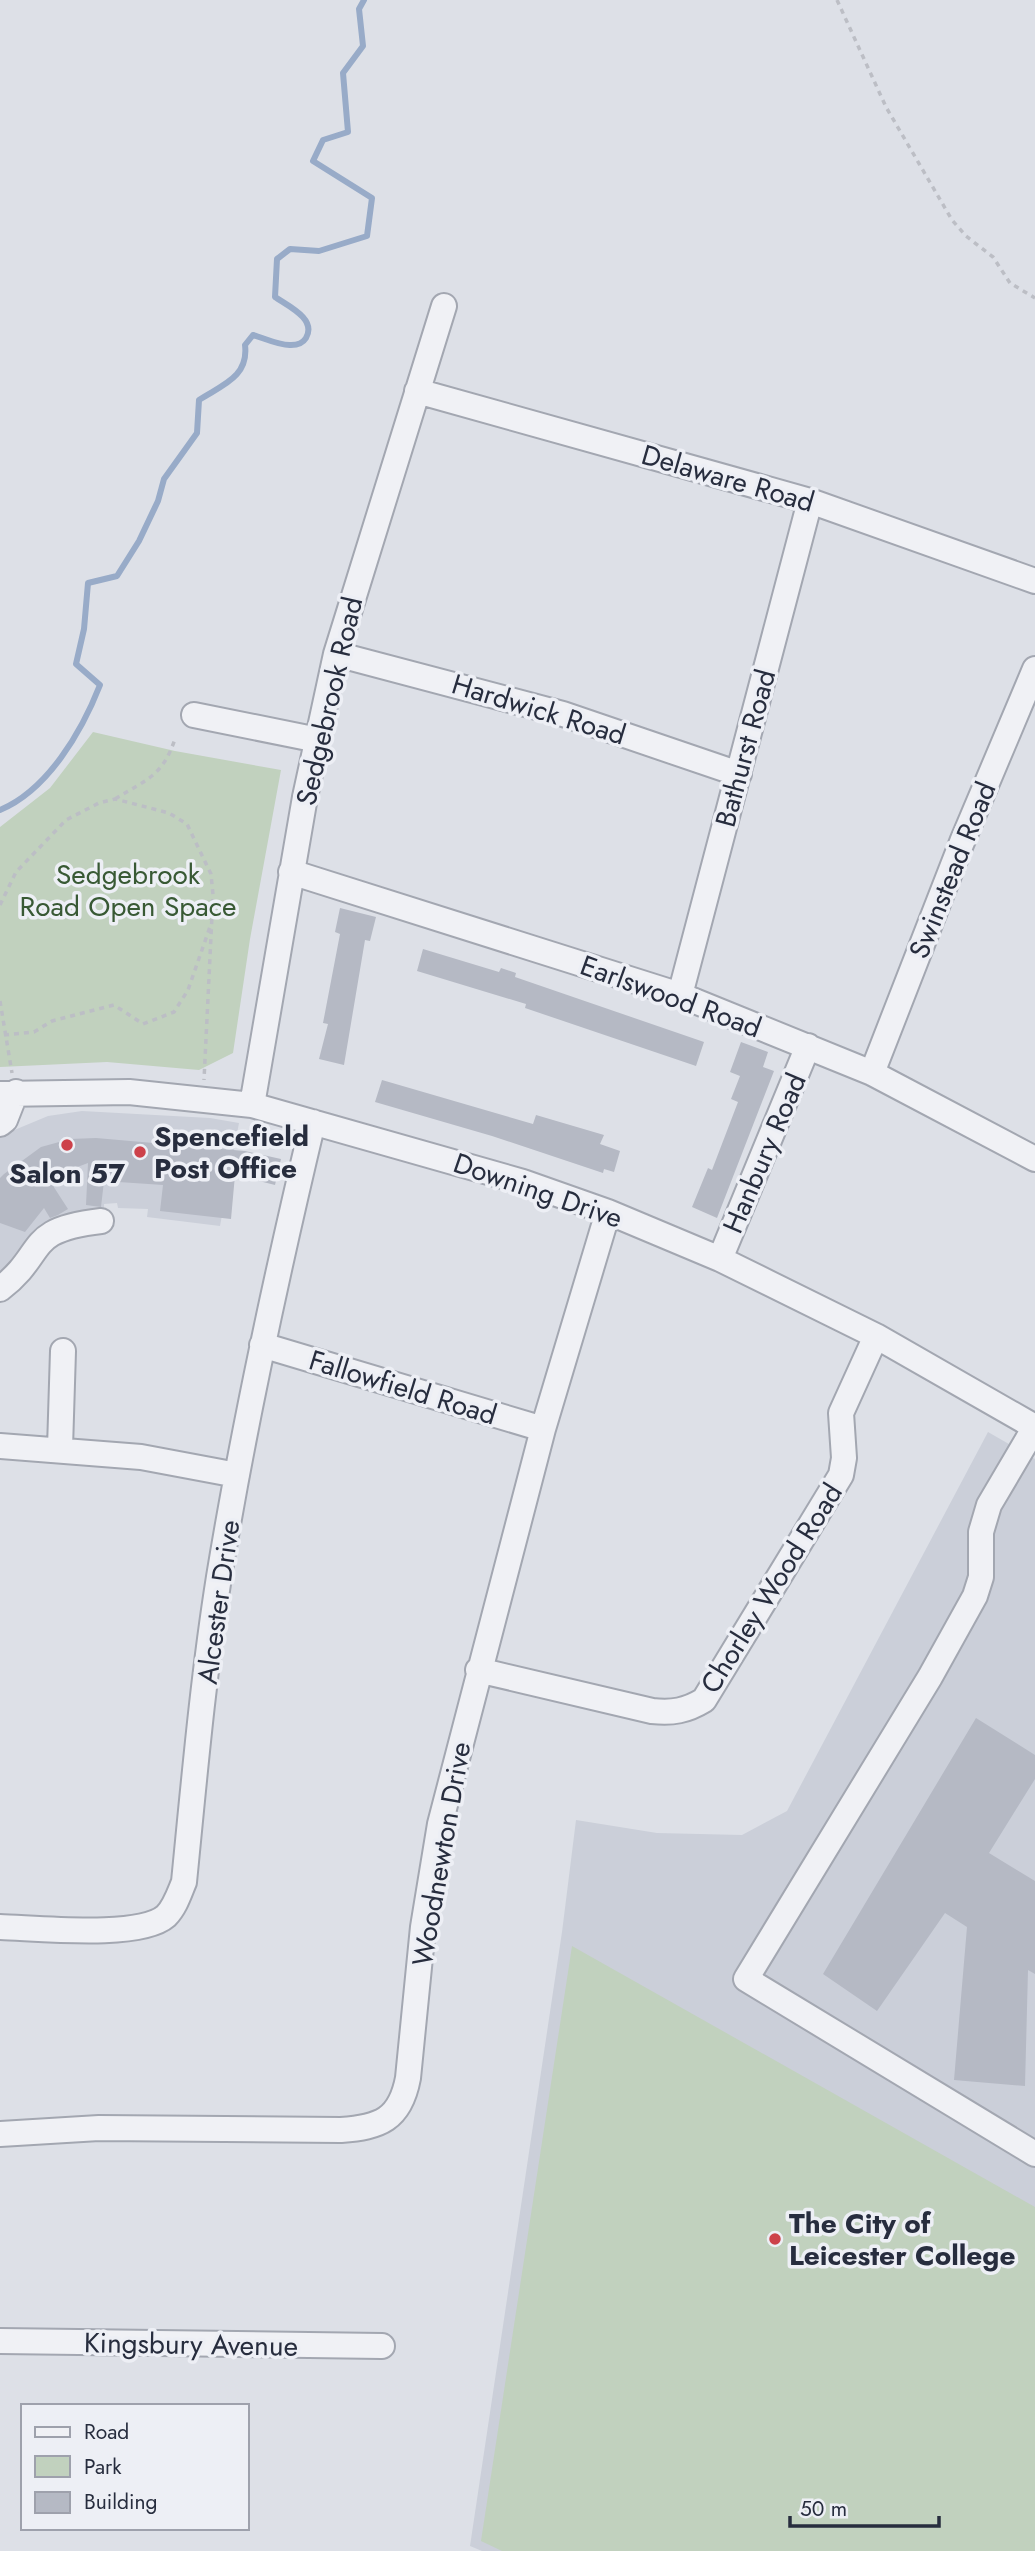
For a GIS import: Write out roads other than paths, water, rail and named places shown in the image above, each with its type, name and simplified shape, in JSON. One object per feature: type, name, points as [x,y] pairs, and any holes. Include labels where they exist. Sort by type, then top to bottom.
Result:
[{"type":"street","name":"Sedgebrook Road","points":[[252,1105],[291,873],[336,654],[444,306]]},
{"type":"street","name":"Delaware Road","points":[[416,391],[810,500],[1035,581]]},
{"type":"street","name":"Bathurst Road","points":[[680,996],[810,500]]},
{"type":"street","name":"Hardwick Road","points":[[336,654],[563,714],[739,774]]},
{"type":"street","name":"Swinstead Road","points":[[872,1073],[962,842],[1035,669]]},
{"type":"street","points":[[194,715],[318,740]]},
{"type":"street","name":"Earlswood Road","points":[[291,873],[680,996],[872,1073],[1035,1159]]},
{"type":"street","name":"Hanbury Road","points":[[720,1259],[808,1046]]},
{"type":"street","name":"Downing Drive","points":[[8,1093],[129,1092],[252,1105],[438,1155],[608,1212],[720,1259],[876,1336],[1035,1427]]},
{"type":"street","points":[[0,1124],[5,1120],[8,1093]]},
{"type":"street","name":"Alcester Drive","points":[[0,1927],[143,1928],[165,1916],[176,1902],[184,1882],[219,1581],[262,1345],[313,1122]]},
{"type":"street","name":"Woodnewton Drive","points":[[0,2134],[99,2129],[365,2129],[384,2122],[405,2096],[423,1927],[440,1824],[543,1429],[608,1212]]},
{"type":"street","points":[[0,1289],[46,1236],[59,1228],[101,1221]]},
{"type":"street","name":"Chorley Wood Road","points":[[478,1671],[652,1711],[673,1713],[690,1709],[704,1700],[841,1475],[844,1458],[841,1413],[876,1336]]},
{"type":"street","name":"Fallowfield Road","points":[[262,1345],[543,1429]]},
{"type":"street","points":[[61,1448],[63,1351]]},
{"type":"street","points":[[1035,1427],[989,1505],[981,1532],[981,1577],[971,1604],[746,1979],[1035,2154]]},
{"type":"street","points":[[0,1446],[61,1448],[141,1457],[237,1475]]},
{"type":"street","name":"Kingsbury Avenue","points":[[0,2341],[382,2346]]},
{"type":"waterway","points":[[0,810],[17,801],[48,774],[73,739],[93,703],[100,685],[76,664],[84,629],[88,583],[117,576],[139,541],[158,501],[164,479],[197,433],[199,400],[238,373],[243,365],[245,345],[253,335],[287,345],[300,343],[306,338],[308,325],[304,319],[275,297],[277,259],[290,249],[319,251],[367,236],[372,198],[313,161],[323,140],[348,132],[343,73],[363,46],[359,9],[364,0]]},
{"type":"place","name":"Salon 57","points":[[67,1145]]},
{"type":"place","name":"Spencefield Post Office","points":[[140,1152]]},
{"type":"place","name":"The City of Leicester College","points":[[775,2239]]},
{"type":"park label","name":"Sedgebrook Road Open Space","points":[[128,890]]}]
